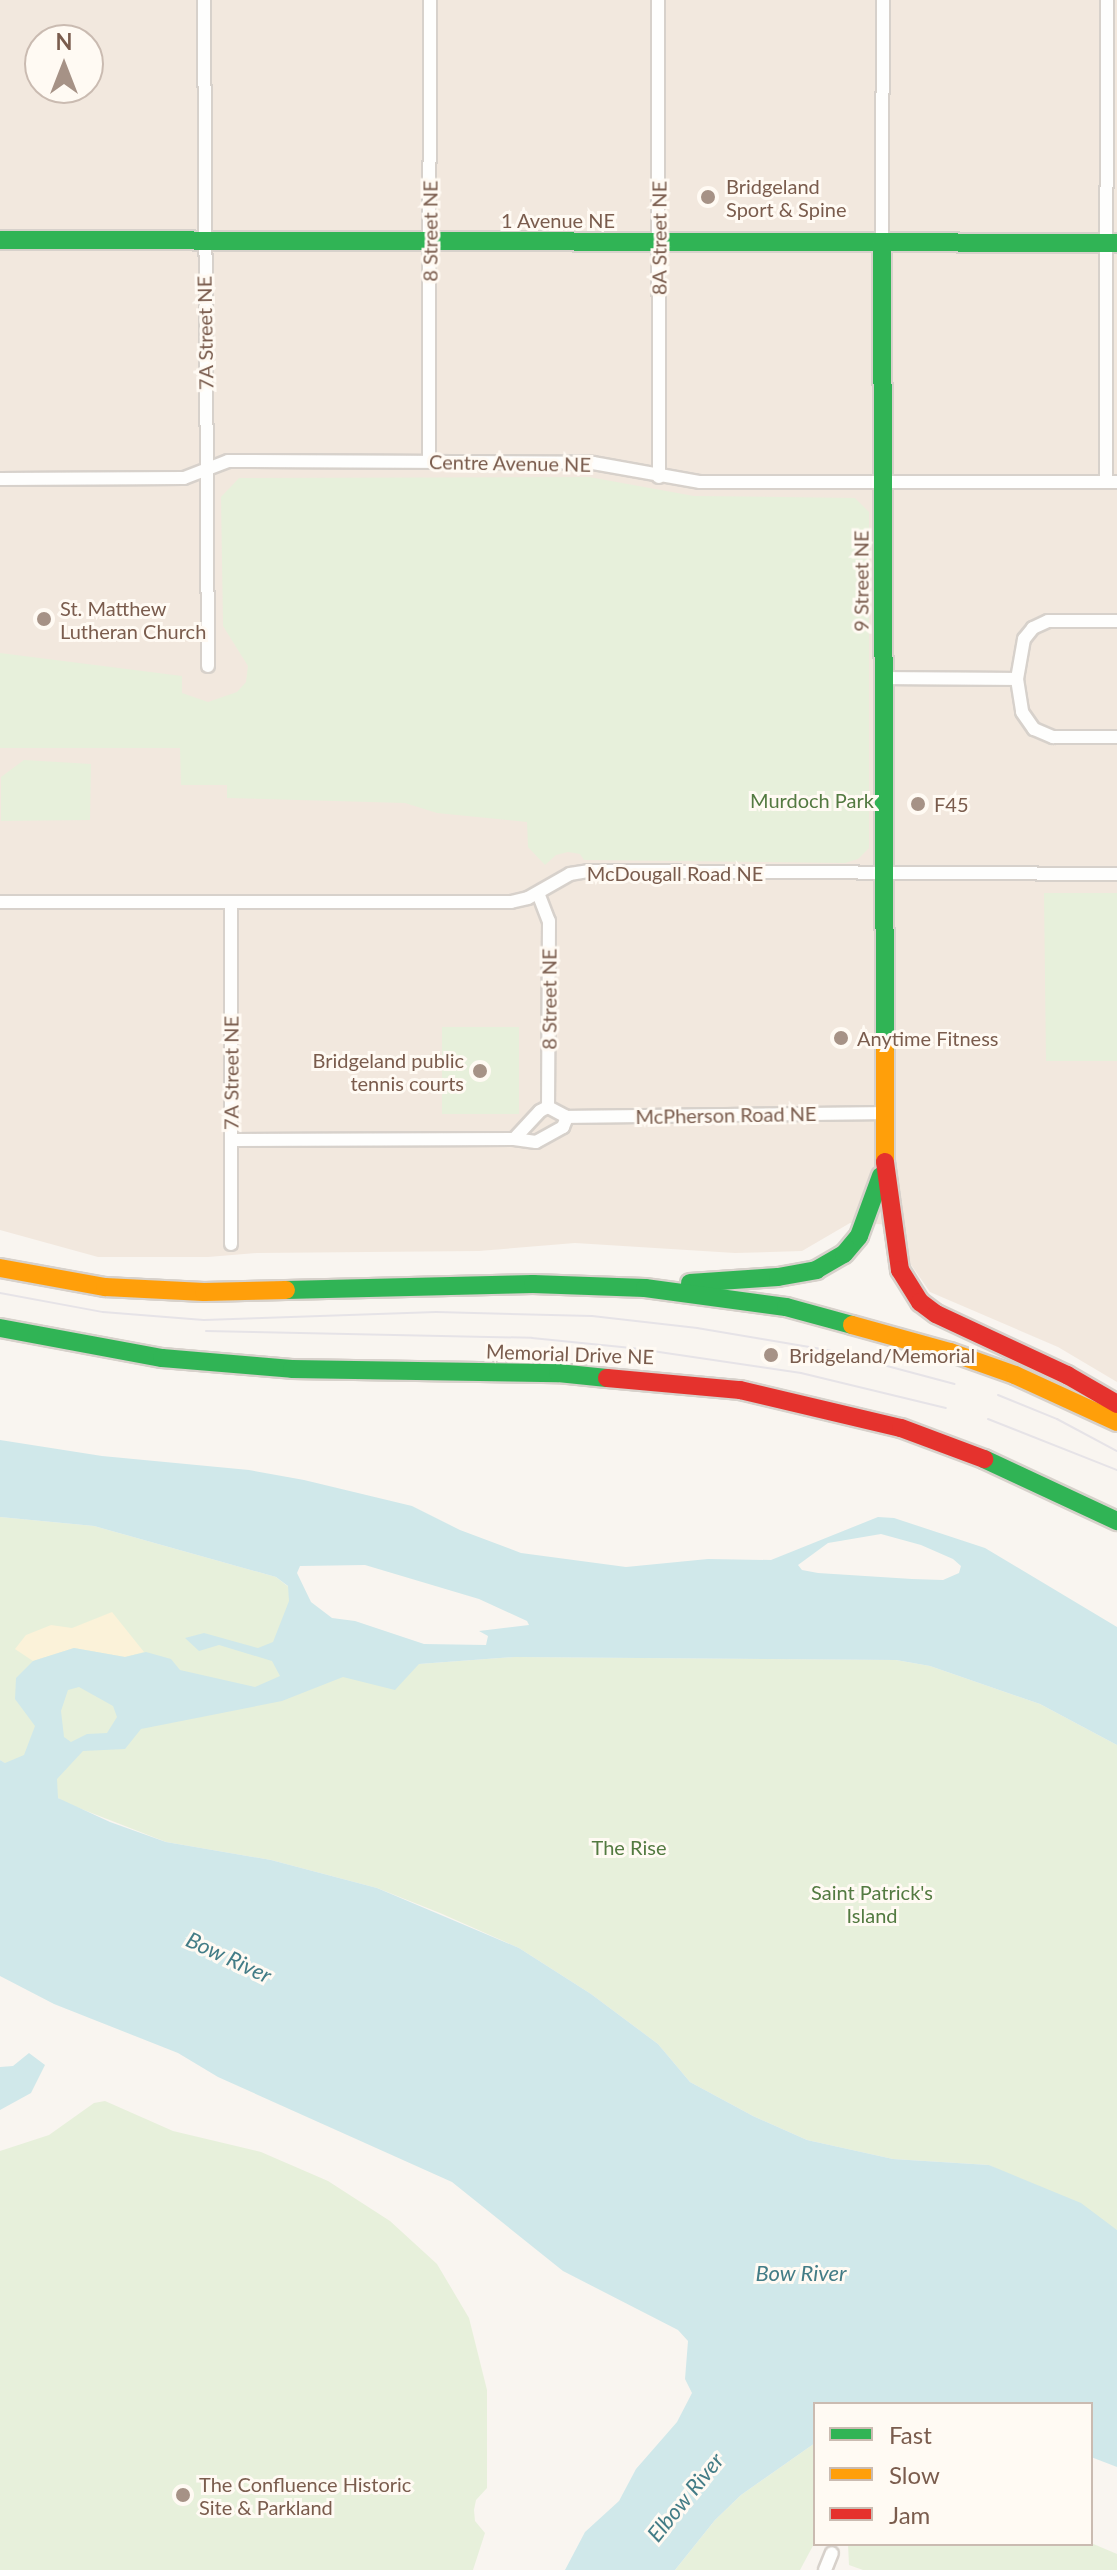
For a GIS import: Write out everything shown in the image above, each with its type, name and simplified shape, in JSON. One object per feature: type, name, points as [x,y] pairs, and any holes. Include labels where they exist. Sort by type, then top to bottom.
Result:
[{"type":"main road","name":"1 Avenue NE","points":[[0,240],[1112,243]]},
{"type":"main road","name":"9 Street NE","points":[[882,243],[885,1162]]},
{"type":"main road","points":[[645,1288],[732,1278],[778,1277],[816,1270],[844,1254],[859,1236],[875,1200],[885,1162]]},
{"type":"main road","points":[[885,1162],[900,1270],[920,1302],[936,1314],[1067,1375],[1117,1404]]},
{"type":"main road","points":[[0,1268],[105,1287],[204,1292],[291,1293],[533,1284],[645,1288],[786,1307],[867,1327],[1015,1375],[1117,1422]]},
{"type":"main road","name":"Memorial Drive NE","points":[[0,1328],[176,1359],[292,1369],[558,1373],[740,1390],[901,1428],[986,1460],[1115,1521]]},
{"type":"street","name":"7A Street NE","points":[[204,0],[208,666]]},
{"type":"street","name":"8 Street NE","points":[[429,461],[430,0]]},
{"type":"street","name":"8A Street NE","points":[[658,0],[659,477]]},
{"type":"street","name":"9 Street NE","points":[[882,243],[883,0]]},
{"type":"street","points":[[1107,0],[1112,243],[1112,482]]},
{"type":"street","name":"Centre Avenue NE","points":[[0,479],[184,478],[228,461],[429,461],[593,463],[700,482],[1112,482]]},
{"type":"street","points":[[1117,621],[1048,621],[1033,628],[1024,639],[1017,679],[1022,712],[1034,729],[1053,737],[1117,737]]},
{"type":"street","points":[[883,678],[1017,679]]},
{"type":"street","name":"McDougall Road NE","points":[[0,902],[498,902],[538,893],[570,874],[588,871],[1117,874]]},
{"type":"street","name":"8 Street NE","points":[[538,893],[549,921],[548,1107]]},
{"type":"street","name":"7A Street NE","points":[[231,902],[231,1244]]},
{"type":"street","points":[[514,1139],[540,1111],[548,1107]]},
{"type":"street","name":"McPherson Road NE","points":[[548,1107],[567,1117],[884,1113]]},
{"type":"street","points":[[232,1140],[514,1139],[536,1142],[563,1127],[567,1117]]},
{"type":"street","points":[[825,2570],[832,2553]]},
{"type":"shaded area","points":[[0,0],[1117,0],[1117,1382],[1058,1347],[930,1292],[907,1259],[900,1225],[850,1223],[802,1251],[735,1253],[575,1243],[479,1251],[98,1257],[0,1230]]},
{"type":"green space","name":"Murdoch Park","points":[[589,477],[694,496],[855,498],[869,512],[869,848],[858,859],[845,863],[584,860],[580,854],[568,852],[556,855],[545,865],[528,847],[527,822],[437,813],[405,803],[227,798],[227,785],[181,785],[180,748],[0,748],[0,653],[182,676],[182,693],[208,702],[237,692],[246,682],[248,666],[223,626],[221,497],[239,478]]},
{"type":"green space","points":[[24,760],[91,764],[90,820],[1,821],[1,777]]},
{"type":"green space","points":[[1044,893],[1117,893],[1117,1061],[1046,1061]]},
{"type":"green space","name":"Bridgeland public tennis courts","points":[[442,1027],[519,1027],[519,1114],[442,1114]]},
{"type":"green space","name":"Saint Patrick's Island","points":[[0,1517],[94,1526],[276,1577],[357,1641],[419,1664],[515,1657],[896,1660],[930,1666],[1040,1704],[1117,1745],[1117,2230],[989,2165],[893,2159],[807,2140],[753,2116],[690,2082],[658,2044],[591,1994],[519,1948],[440,1913],[377,1888],[271,1860],[166,1842],[66,1803],[0,1760]]},
{"type":"green space","name":"The Confluence Historic Site & Parkland","points":[[105,2101],[173,2131],[261,2152],[328,2181],[390,2221],[437,2264],[469,2318],[487,2390],[487,2488],[476,2500],[474,2510],[475,2521],[485,2533],[473,2570],[0,2570],[0,2151],[49,2135],[94,2103]]},
{"type":"green space","points":[[813,2444],[813,2546],[800,2570],[675,2570],[715,2520],[741,2495]]},
{"type":"green space","points":[[1093,2544],[1117,2554],[1117,2570],[863,2570],[849,2565],[848,2546]]},
{"type":"sand","points":[[112,1612],[144,1652],[125,1657],[74,1648],[33,1661],[15,1649],[26,1635],[51,1625],[72,1628]]},
{"type":"water","name":"Bow River","points":[[0,1440],[102,1456],[249,1470],[304,1480],[412,1506],[460,1530],[521,1553],[626,1567],[708,1559],[771,1560],[878,1517],[894,1518],[985,1548],[1117,1627],[1117,1745],[1040,1704],[930,1666],[896,1660],[515,1657],[419,1664],[395,1690],[343,1677],[282,1701],[141,1729],[125,1749],[83,1751],[57,1779],[58,1798],[110,1822],[166,1842],[271,1860],[377,1888],[519,1948],[591,1994],[658,2044],[690,2082],[753,2116],[807,2140],[893,2159],[989,2165],[1081,2203],[1117,2230],[1117,2467],[1093,2458],[1093,2402],[813,2402],[813,2444],[741,2495],[715,2520],[675,2570],[565,2570],[585,2532],[619,2501],[636,2469],[677,2422],[692,2393],[685,2379],[688,2341],[678,2330],[563,2271],[452,2182],[218,2077],[178,2053],[54,2004],[0,1976],[0,1760],[5,1763],[24,1755],[35,1726],[15,1699],[16,1678],[33,1661],[74,1648],[125,1657],[146,1652],[171,1659],[180,1670],[255,1687],[280,1676],[272,1661],[219,1645],[199,1651],[185,1638],[204,1633],[258,1648],[273,1642],[289,1601],[288,1586],[276,1577],[94,1526],[0,1517]],"holes":[[[881,1534],[921,1545],[953,1559],[961,1566],[959,1573],[943,1580],[912,1579],[818,1573],[802,1570],[798,1565],[828,1543]],[[365,1565],[479,1599],[527,1621],[529,1625],[479,1631],[488,1636],[486,1645],[424,1644],[355,1621],[332,1618],[311,1602],[297,1573],[300,1566]],[[79,1687],[113,1706],[117,1717],[107,1733],[87,1734],[71,1742],[64,1737],[61,1711],[68,1690]]]},
{"type":"water","points":[[29,2053],[45,2065],[31,2093],[0,2110],[0,2067],[13,2066]]},
{"type":"tram line","points":[[0,1293],[103,1312],[204,1320],[436,1312],[592,1316],[697,1328],[827,1350],[955,1384]]},
{"type":"tram line","points":[[206,1331],[532,1338],[632,1348],[801,1373],[946,1408]]},
{"type":"tram line","points":[[998,1395],[1057,1419],[1117,1451]]},
{"type":"tram line","points":[[988,1419],[1117,1470]]},
{"type":"traffic: fast","points":[[0,240],[1117,243]]},
{"type":"traffic: fast","points":[[882,243],[885,1051]]},
{"type":"traffic: fast","points":[[690,1283],[778,1277],[816,1270],[844,1254],[859,1236],[881,1176]]},
{"type":"traffic: fast","points":[[286,1290],[533,1284],[645,1288],[786,1307],[852,1325]]},
{"type":"traffic: fast","points":[[0,1328],[162,1358],[292,1369],[558,1373],[607,1378]]},
{"type":"traffic: fast","points":[[984,1459],[1117,1521]]},
{"type":"traffic: slow","points":[[885,1051],[885,1162]]},
{"type":"traffic: slow","points":[[0,1268],[105,1287],[204,1292],[286,1290]]},
{"type":"traffic: slow","points":[[852,1325],[950,1352],[1015,1375],[1117,1422]]},
{"type":"traffic: jam","points":[[885,1162],[900,1270],[920,1302],[936,1314],[1067,1375],[1117,1404]]},
{"type":"traffic: jam","points":[[607,1378],[740,1390],[901,1428],[984,1459]]},
{"type":"place","name":"Bridgeland Sport & Spine","points":[[708,197]]},
{"type":"place","name":"St. Matthew Lutheran Church","points":[[44,619]]},
{"type":"place","name":"F45","points":[[918,804]]},
{"type":"place","name":"Anytime Fitness","points":[[841,1038]]},
{"type":"place","name":"Bridgeland public tennis courts","points":[[480,1071]]},
{"type":"place","name":"Bridgeland/Memorial","points":[[771,1355]]},
{"type":"place","name":"The Confluence Historic Site & Parkland","points":[[183,2495]]},
{"type":"park label","name":"The Rise","points":[[629,1847]]},
{"type":"water label","name":"Elbow River","points":[[685,2497]]}]
